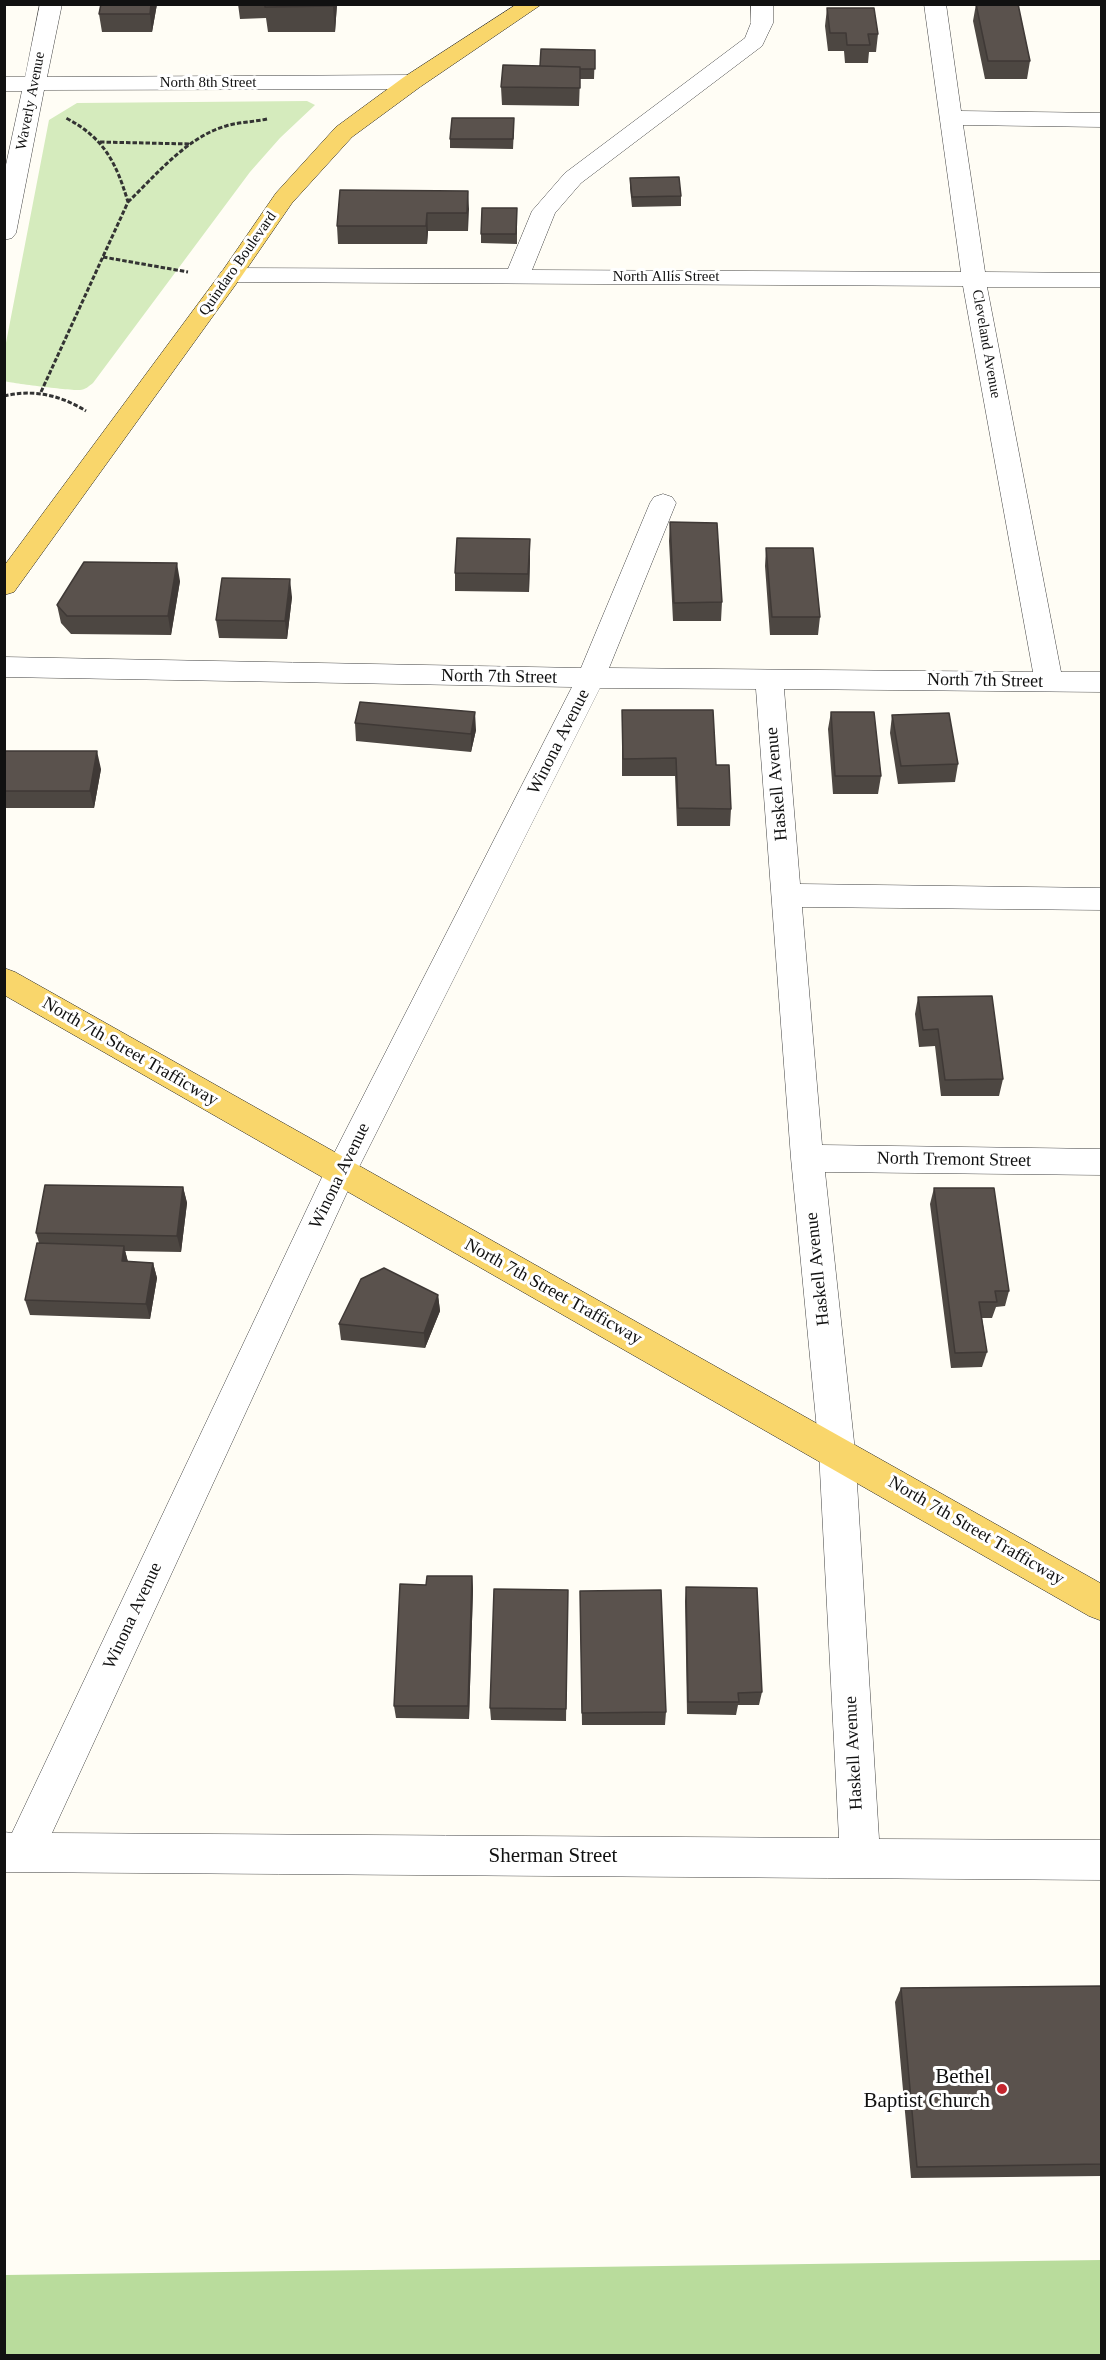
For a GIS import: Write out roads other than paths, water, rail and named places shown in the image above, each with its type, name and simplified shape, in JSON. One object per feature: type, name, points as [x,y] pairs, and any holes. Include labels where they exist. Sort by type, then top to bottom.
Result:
[{"type":"main road","name":"Quindaro Boulevard","points":[[4,586],[231,275],[284,198],[344,132],[412,82],[532,4]]},
{"type":"main road","name":"North 7th Street Trafficway","points":[[4,980],[340,1173],[837,1451],[1101,1604]]},
{"type":"street","name":"Waverly Avenue","points":[[4,233],[51,4]]},
{"type":"street","points":[[516,276],[544,211],[573,178],[754,41],[762,23],[762,4]]},
{"type":"street","name":"Cleveland Avenue","points":[[935,4],[975,279],[1048,682]]},
{"type":"street","name":"North 8th Street","points":[[4,84],[33,91],[412,82]]},
{"type":"street","points":[[951,118],[1101,120]]},
{"type":"street","name":"North Allis Street","points":[[231,275],[1101,280]]},
{"type":"street","name":"Winona Avenue","points":[[14,1852],[340,1173],[591,678],[663,503]]},
{"type":"street","name":"North 7th Street","points":[[4,667],[591,678],[1101,682]]},
{"type":"street","name":"Haskell Avenue","points":[[769,679],[807,1158],[837,1451],[860,1859]]},
{"type":"street","points":[[786,895],[1101,899]]},
{"type":"street","name":"North Tremont Street","points":[[807,1158],[1101,1162]]},
{"type":"street","name":"Sherman Street","points":[[14,1852],[1101,1860]]},
{"type":"place","name":"Bethel Baptist Church","points":[[1002,2089]]}]
